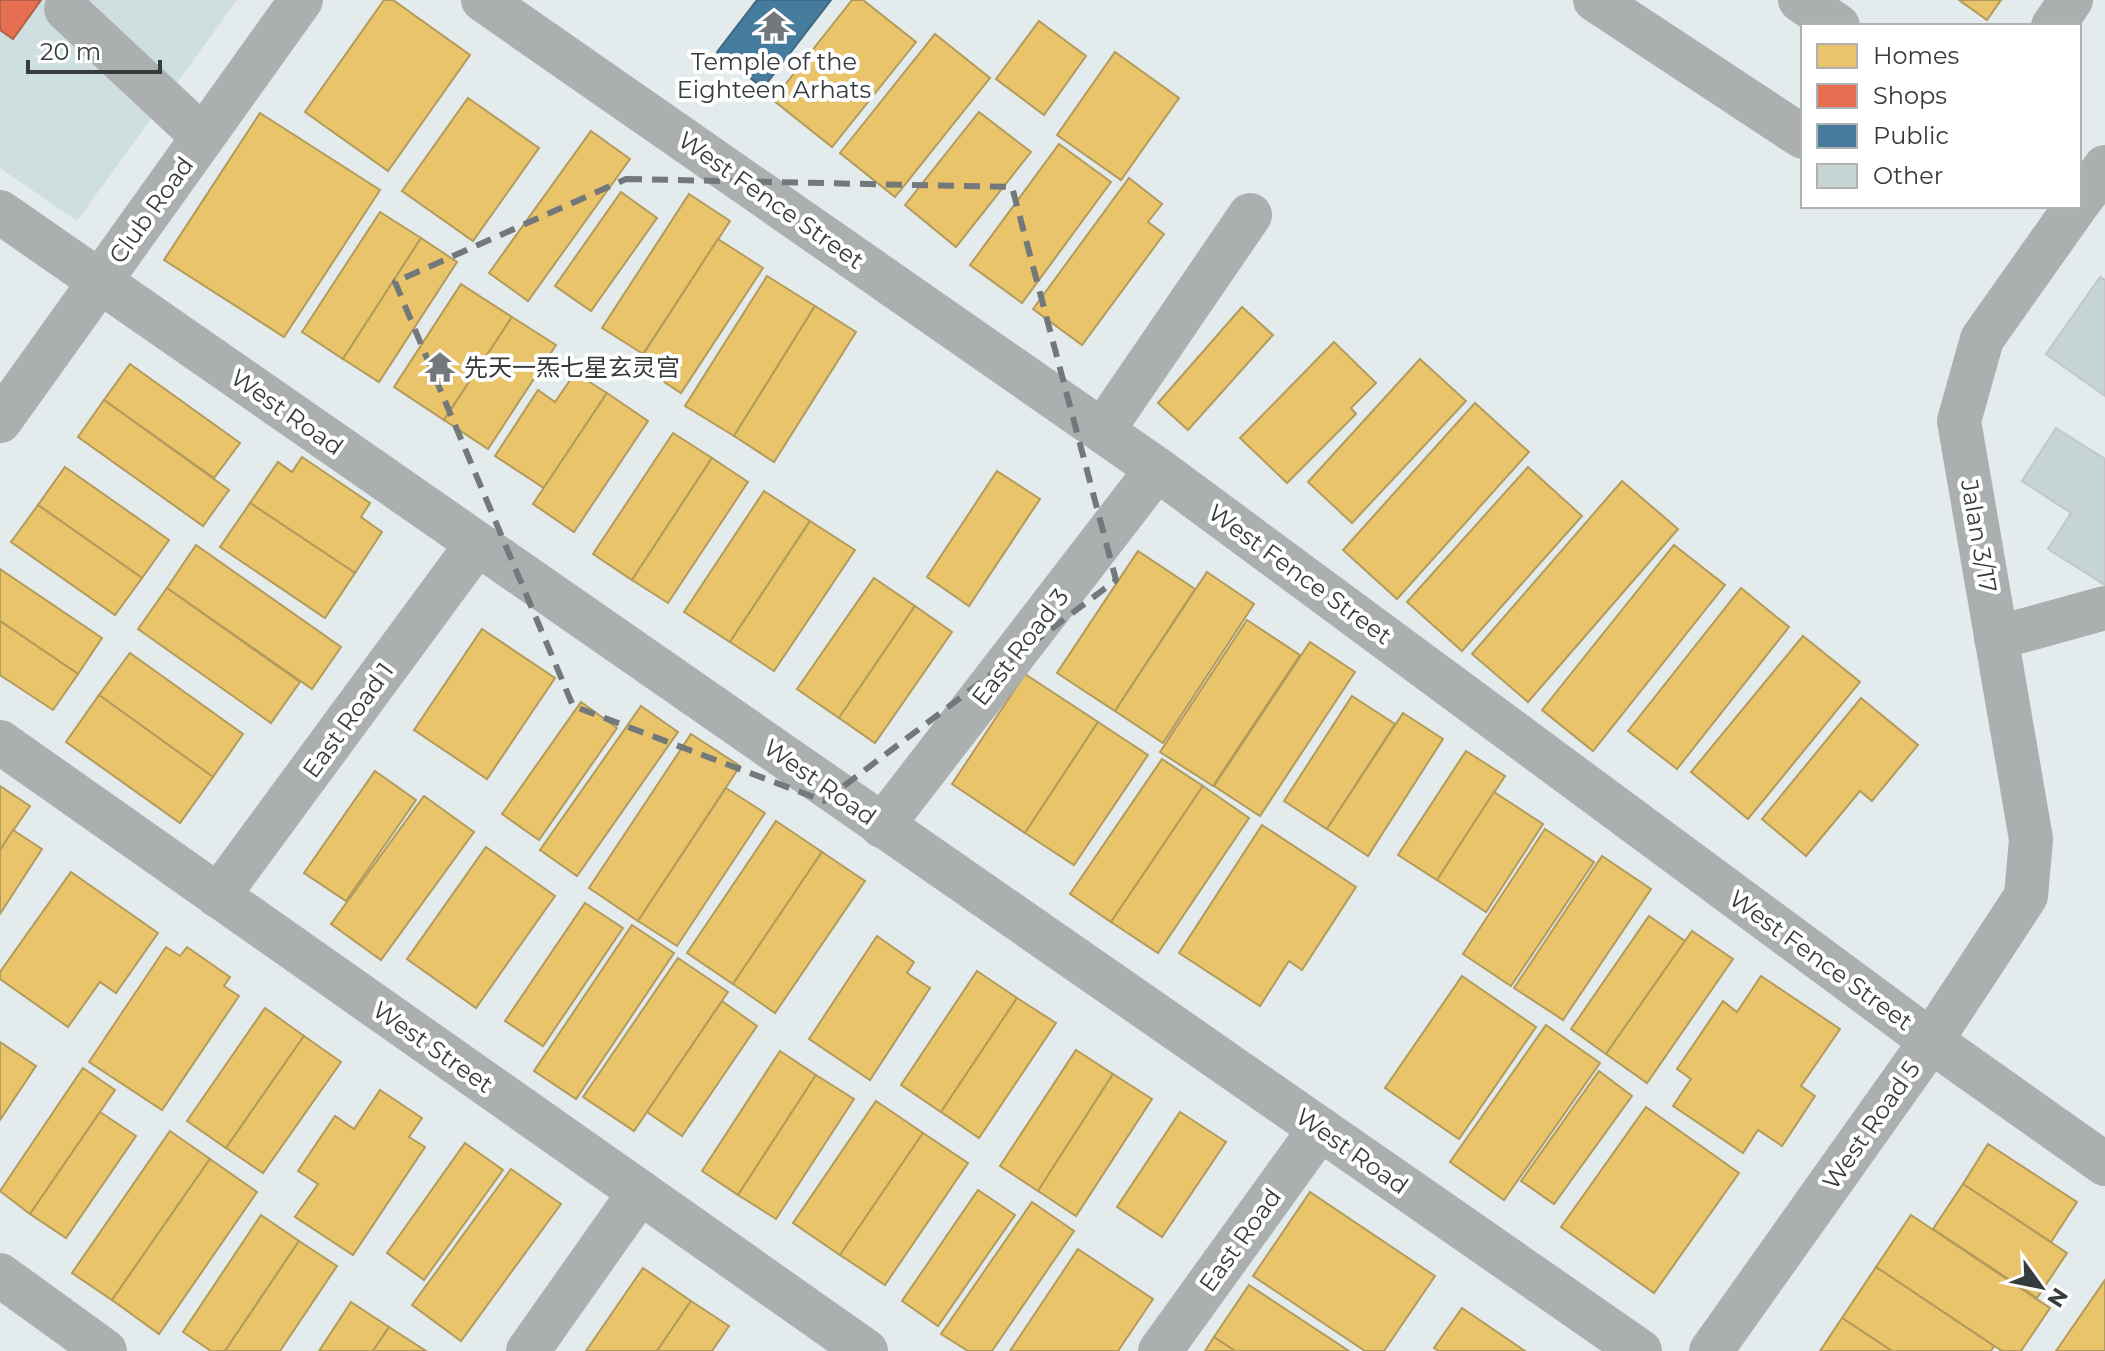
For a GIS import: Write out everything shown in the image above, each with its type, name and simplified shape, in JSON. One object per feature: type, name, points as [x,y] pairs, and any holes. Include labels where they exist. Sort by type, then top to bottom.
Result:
[{"type":"street","name":"Club Road","points":[[0,421],[301,0]]},
{"type":"street","name":"West Fence Street","points":[[483,0],[1103,430],[1931,1041],[2105,1164]]},
{"type":"street","points":[[1595,0],[1801,136]]},
{"type":"street","points":[[1800,0],[1835,24]]},
{"type":"street","points":[[2054,24],[2071,0]]},
{"type":"street","points":[[66,9],[203,137]]},
{"type":"street","name":"Jalan 3/17","points":[[2081,200],[2105,167]]},
{"type":"street","name":"Jalan 3/17","points":[[2026,896],[2031,839],[1959,421],[1982,339],[2075,208]]},
{"type":"street","name":"West Road","points":[[0,212],[1640,1351]]},
{"type":"street","points":[[1103,430],[1250,215]]},
{"type":"street","name":"East Road 3","points":[[882,826],[1157,469]]},
{"type":"street","name":"East Road 1","points":[[218,896],[477,544]]},
{"type":"street","points":[[1996,638],[2105,608]]},
{"type":"street","name":"West Street","points":[[0,742],[866,1351]]},
{"type":"street","name":"West Road 5","points":[[1711,1351],[1931,1041],[2026,896]]},
{"type":"street","name":"East Road","points":[[1160,1351],[1320,1129]]},
{"type":"street","points":[[528,1351],[640,1192]]},
{"type":"street","points":[[0,1275],[105,1351]]},
{"type":"highlighted area","points":[[626,179],[1012,187],[1116,580],[824,801],[573,706],[395,282]]},
{"type":"shaded area","points":[[0,0],[237,0],[77,221],[0,168]]},
{"type":"building: Homes","points":[[384,0],[393,0],[470,55],[388,171],[305,112]]},
{"type":"building: Homes","points":[[852,0],[863,0],[916,42],[832,147],[773,100]]},
{"type":"building: Homes","points":[[1959,0],[2001,0],[1987,20]]},
{"type":"building: Homes","points":[[1039,21],[1086,56],[1044,115],[996,79]]},
{"type":"building: Homes","points":[[935,34],[990,78],[895,197],[840,153]]},
{"type":"building: Homes","points":[[1115,52],[1179,98],[1121,180],[1057,135]]},
{"type":"building: Homes","points":[[468,98],[539,148],[473,241],[402,191]]},
{"type":"building: Homes","points":[[979,112],[1031,152],[956,247],[905,205]]},
{"type":"building: Homes","points":[[260,113],[380,190],[284,337],[164,260]]},
{"type":"building: Homes","points":[[591,131],[630,159],[528,301],[489,273]]},
{"type":"building: Homes","points":[[1059,144],[1111,182],[1022,303],[970,265]]},
{"type":"building: Homes","points":[[1129,178],[1162,204],[1148,222],[1164,234],[1082,345],[1033,309]]},
{"type":"building: Homes","points":[[621,192],[657,218],[591,311],[555,286]]},
{"type":"building: Homes","points":[[689,194],[730,221],[643,354],[602,328]]},
{"type":"building: Homes","points":[[380,212],[421,238],[343,359],[302,332]]},
{"type":"building: Homes","points":[[421,238],[457,262],[379,382],[343,359]]},
{"type":"building: Homes","points":[[718,239],[763,268],[681,393],[637,364]]},
{"type":"building: Homes","points":[[767,276],[815,306],[734,436],[685,406]]},
{"type":"building: Homes","points":[[461,284],[512,317],[444,420],[394,387]]},
{"type":"building: Homes","points":[[815,306],[856,332],[774,462],[734,436]]},
{"type":"building: Homes","points":[[1242,307],[1273,335],[1188,430],[1158,403]]},
{"type":"building: Homes","points":[[512,317],[556,345],[488,449],[444,420]]},
{"type":"building: Homes","points":[[1334,342],[1376,383],[1351,408],[1356,414],[1287,483],[1240,438]]},
{"type":"building: Homes","points":[[1420,359],[1466,401],[1352,523],[1308,482]]},
{"type":"building: Homes","points":[[130,364],[240,443],[214,478],[104,400]]},
{"type":"building: Homes","points":[[575,373],[607,393],[544,488],[495,456],[538,390],[555,402]]},
{"type":"building: Homes","points":[[607,393],[648,421],[574,532],[533,504]]},
{"type":"building: Homes","points":[[104,400],[229,490],[203,526],[78,437]]},
{"type":"building: Homes","points":[[1475,403],[1529,452],[1397,599],[1343,550]]},
{"type":"building: Homes","points":[[673,433],[712,458],[632,580],[593,554]]},
{"type":"building: Homes","points":[[302,457],[370,503],[361,517],[382,532],[355,573],[250,503],[278,462],[292,472]]},
{"type":"building: Homes","points":[[712,458],[748,482],[668,603],[632,580]]},
{"type":"building: Homes","points":[[65,467],[169,540],[142,578],[38,505]]},
{"type":"building: Homes","points":[[1528,467],[1582,516],[1462,651],[1407,602]]},
{"type":"building: Homes","points":[[997,471],[1040,499],[969,606],[927,577]]},
{"type":"building: Homes","points":[[1622,481],[1678,529],[1528,702],[1472,654]]},
{"type":"building: Homes","points":[[764,491],[810,521],[730,642],[684,612]]},
{"type":"building: Homes","points":[[250,503],[355,573],[325,618],[220,547]]},
{"type":"building: Homes","points":[[38,505],[142,578],[115,615],[11,542]]},
{"type":"building: Homes","points":[[810,521],[855,550],[774,671],[730,642]]},
{"type":"building: Homes","points":[[196,545],[341,647],[312,689],[167,588]]},
{"type":"building: Homes","points":[[1674,545],[1725,585],[1593,751],[1542,710]]},
{"type":"building: Homes","points":[[1138,551],[1195,589],[1115,711],[1057,673]]},
{"type":"building: Homes","points":[[0,569],[102,638],[78,674],[0,621]]},
{"type":"building: Homes","points":[[1207,572],[1254,604],[1163,743],[1115,711]]},
{"type":"building: Homes","points":[[874,578],[915,606],[839,718],[797,689]]},
{"type":"building: Homes","points":[[167,588],[300,682],[271,723],[138,629]]},
{"type":"building: Homes","points":[[1741,588],[1789,627],[1677,769],[1628,731]]},
{"type":"building: Homes","points":[[915,606],[952,632],[875,743],[839,718]]},
{"type":"building: Homes","points":[[1247,620],[1300,655],[1213,786],[1160,752]]},
{"type":"building: Homes","points":[[0,621],[78,674],[53,710],[0,675]]},
{"type":"building: Homes","points":[[482,629],[555,678],[487,779],[414,730]]},
{"type":"building: Homes","points":[[1803,636],[1860,682],[1748,819],[1691,772]]},
{"type":"building: Homes","points":[[1310,642],[1355,672],[1260,816],[1214,786]]},
{"type":"building: Homes","points":[[130,653],[243,734],[213,777],[99,695]]},
{"type":"building: Homes","points":[[1025,674],[1098,722],[1025,833],[952,784]]},
{"type":"building: Homes","points":[[99,695],[213,777],[180,823],[66,742]]},
{"type":"building: Homes","points":[[1352,696],[1395,724],[1327,829],[1284,801]]},
{"type":"building: Homes","points":[[1861,698],[1918,745],[1872,801],[1860,791],[1806,856],[1762,819]]},
{"type":"building: Homes","points":[[581,702],[617,728],[539,840],[502,814]]},
{"type":"building: Homes","points":[[641,706],[678,732],[577,876],[540,850]]},
{"type":"building: Homes","points":[[1403,713],[1443,739],[1368,856],[1327,829]]},
{"type":"building: Homes","points":[[1098,722],[1148,755],[1074,865],[1025,833]]},
{"type":"building: Homes","points":[[691,734],[740,766],[638,921],[589,888]]},
{"type":"building: Homes","points":[[1466,751],[1505,776],[1437,880],[1398,855]]},
{"type":"building: Homes","points":[[1162,759],[1203,786],[1111,922],[1070,894]]},
{"type":"building: Homes","points":[[375,771],[416,800],[346,901],[304,873]]},
{"type":"building: Homes","points":[[0,786],[30,806],[0,850]]},
{"type":"building: Homes","points":[[1203,786],[1249,818],[1158,953],[1111,922]]},
{"type":"building: Homes","points":[[726,788],[765,813],[677,946],[638,921]]},
{"type":"building: Homes","points":[[1494,792],[1543,824],[1486,912],[1437,880]]},
{"type":"building: Homes","points":[[424,796],[474,832],[381,960],[331,924]]},
{"type":"building: Homes","points":[[776,821],[822,852],[733,984],[687,953]]},
{"type":"building: Homes","points":[[1262,825],[1356,887],[1302,970],[1289,961],[1260,1006],[1179,953]]},
{"type":"building: Homes","points":[[1545,829],[1594,862],[1511,986],[1463,954]]},
{"type":"building: Homes","points":[[13,830],[42,849],[0,914],[0,850]]},
{"type":"building: Homes","points":[[486,847],[555,896],[476,1008],[407,959]]},
{"type":"building: Homes","points":[[822,852],[865,881],[775,1013],[733,984]]},
{"type":"building: Homes","points":[[1602,856],[1651,889],[1563,1020],[1514,988]]},
{"type":"building: Homes","points":[[71,872],[158,933],[116,993],[100,982],[68,1027],[0,979],[0,972]]},
{"type":"building: Homes","points":[[585,903],[623,928],[543,1046],[505,1021]]},
{"type":"building: Homes","points":[[1649,916],[1685,941],[1606,1054],[1571,1029]]},
{"type":"building: Homes","points":[[632,925],[674,953],[576,1099],[534,1071]]},
{"type":"building: Homes","points":[[1692,931],[1733,959],[1647,1083],[1606,1054]]},
{"type":"building: Homes","points":[[877,936],[914,962],[907,973],[930,988],[870,1080],[809,1039]]},
{"type":"building: Homes","points":[[166,947],[180,956],[187,947],[230,977],[224,986],[239,996],[162,1110],[89,1062]]},
{"type":"building: Homes","points":[[678,958],[728,992],[634,1131],[583,1097]]},
{"type":"building: Homes","points":[[977,971],[1017,998],[941,1112],[901,1085]]},
{"type":"building: Homes","points":[[1462,976],[1536,1027],[1459,1139],[1385,1088]]},
{"type":"building: Homes","points":[[1761,976],[1840,1029],[1801,1086],[1815,1096],[1782,1146],[1758,1130],[1743,1153],[1673,1106],[1691,1079],[1677,1069],[1723,1001],[1737,1012]]},
{"type":"building: Homes","points":[[1017,998],[1056,1023],[979,1138],[941,1112]]},
{"type":"building: Homes","points":[[722,1001],[757,1026],[682,1136],[647,1112]]},
{"type":"building: Homes","points":[[265,1008],[304,1036],[226,1148],[187,1121]]},
{"type":"building: Homes","points":[[1546,1025],[1600,1063],[1504,1200],[1450,1162]]},
{"type":"building: Homes","points":[[304,1036],[341,1062],[263,1173],[226,1148]]},
{"type":"building: Homes","points":[[0,1042],[36,1066],[0,1120]]},
{"type":"building: Homes","points":[[1076,1050],[1113,1074],[1038,1191],[1000,1166]]},
{"type":"building: Homes","points":[[780,1051],[816,1075],[738,1195],[702,1171]]},
{"type":"building: Homes","points":[[83,1068],[115,1090],[30,1214],[0,1191]]},
{"type":"building: Homes","points":[[1599,1071],[1632,1096],[1554,1204],[1521,1181]]},
{"type":"building: Homes","points":[[1113,1074],[1152,1099],[1076,1216],[1038,1191]]},
{"type":"building: Homes","points":[[816,1075],[854,1099],[776,1219],[738,1195]]},
{"type":"building: Homes","points":[[380,1090],[422,1118],[409,1137],[425,1147],[353,1255],[295,1217],[318,1184],[298,1171],[335,1116],[354,1129]]},
{"type":"building: Homes","points":[[876,1101],[923,1133],[840,1255],[793,1223]]},
{"type":"building: Homes","points":[[1646,1107],[1739,1173],[1654,1293],[1561,1227]]},
{"type":"building: Homes","points":[[100,1112],[136,1136],[66,1238],[30,1214]]},
{"type":"building: Homes","points":[[1180,1112],[1226,1142],[1162,1237],[1117,1207]]},
{"type":"building: Homes","points":[[170,1131],[210,1159],[112,1300],[72,1273]]},
{"type":"building: Homes","points":[[923,1133],[968,1163],[885,1285],[840,1255]]},
{"type":"building: Homes","points":[[465,1143],[503,1170],[424,1280],[387,1253]]},
{"type":"building: Homes","points":[[1988,1144],[2077,1202],[2051,1242],[1963,1184]]},
{"type":"building: Homes","points":[[210,1159],[257,1192],[159,1334],[112,1300]]},
{"type":"building: Homes","points":[[511,1169],[561,1204],[461,1341],[412,1305]]},
{"type":"building: Homes","points":[[1963,1184],[2067,1253],[2037,1298],[1933,1229]]},
{"type":"building: Homes","points":[[978,1190],[1015,1215],[938,1326],[902,1301]]},
{"type":"building: Homes","points":[[1310,1192],[1435,1276],[1384,1351],[1365,1351],[1253,1276]]},
{"type":"building: Homes","points":[[1032,1202],[1074,1231],[992,1351],[968,1351],[941,1334]]},
{"type":"building: Homes","points":[[261,1215],[299,1241],[225,1351],[211,1351],[183,1332]]},
{"type":"building: Homes","points":[[1911,1215],[2050,1308],[2021,1351],[2002,1351],[1876,1267]]},
{"type":"building: Homes","points":[[299,1241],[337,1266],[280,1351],[225,1351]]},
{"type":"building: Homes","points":[[1078,1249],[1153,1299],[1118,1351],[1010,1351]]},
{"type":"building: Homes","points":[[1876,1267],[1994,1346],[1991,1351],[1892,1351],[1842,1318]]},
{"type":"building: Homes","points":[[643,1268],[691,1301],[657,1351],[586,1351]]},
{"type":"building: Homes","points":[[2105,1280],[2105,1351],[2056,1351]]},
{"type":"building: Homes","points":[[1249,1285],[1349,1351],[1235,1351],[1214,1337]]},
{"type":"building: Homes","points":[[691,1301],[729,1326],[712,1351],[657,1351]]},
{"type":"building: Homes","points":[[351,1302],[389,1327],[373,1351],[319,1351]]},
{"type":"building: Homes","points":[[1462,1308],[1525,1351],[1439,1351],[1434,1348]]},
{"type":"building: Homes","points":[[1842,1318],[1892,1351],[1820,1351]]},
{"type":"building: Homes","points":[[389,1327],[426,1351],[373,1351]]},
{"type":"building: Homes","points":[[1214,1337],[1235,1351],[1205,1351]]},
{"type":"building: Shops","points":[[0,0],[41,0],[13,39],[0,30]]},
{"type":"building: Public","name":"Temple of the Eighteen Arhats","points":[[757,0],[831,0],[763,88],[717,52]]},
{"type":"building: Other","points":[[2100,277],[2105,280],[2105,396],[2046,354]]},
{"type":"building: Other","points":[[2056,428],[2105,459],[2105,585],[2048,549],[2071,513],[2022,481]]},
{"type":"place","name":"Temple of the Eighteen Arhats","points":[[774,26]]},
{"type":"place","name":"先天一炁七星玄灵宫","points":[[440,367]]}]
